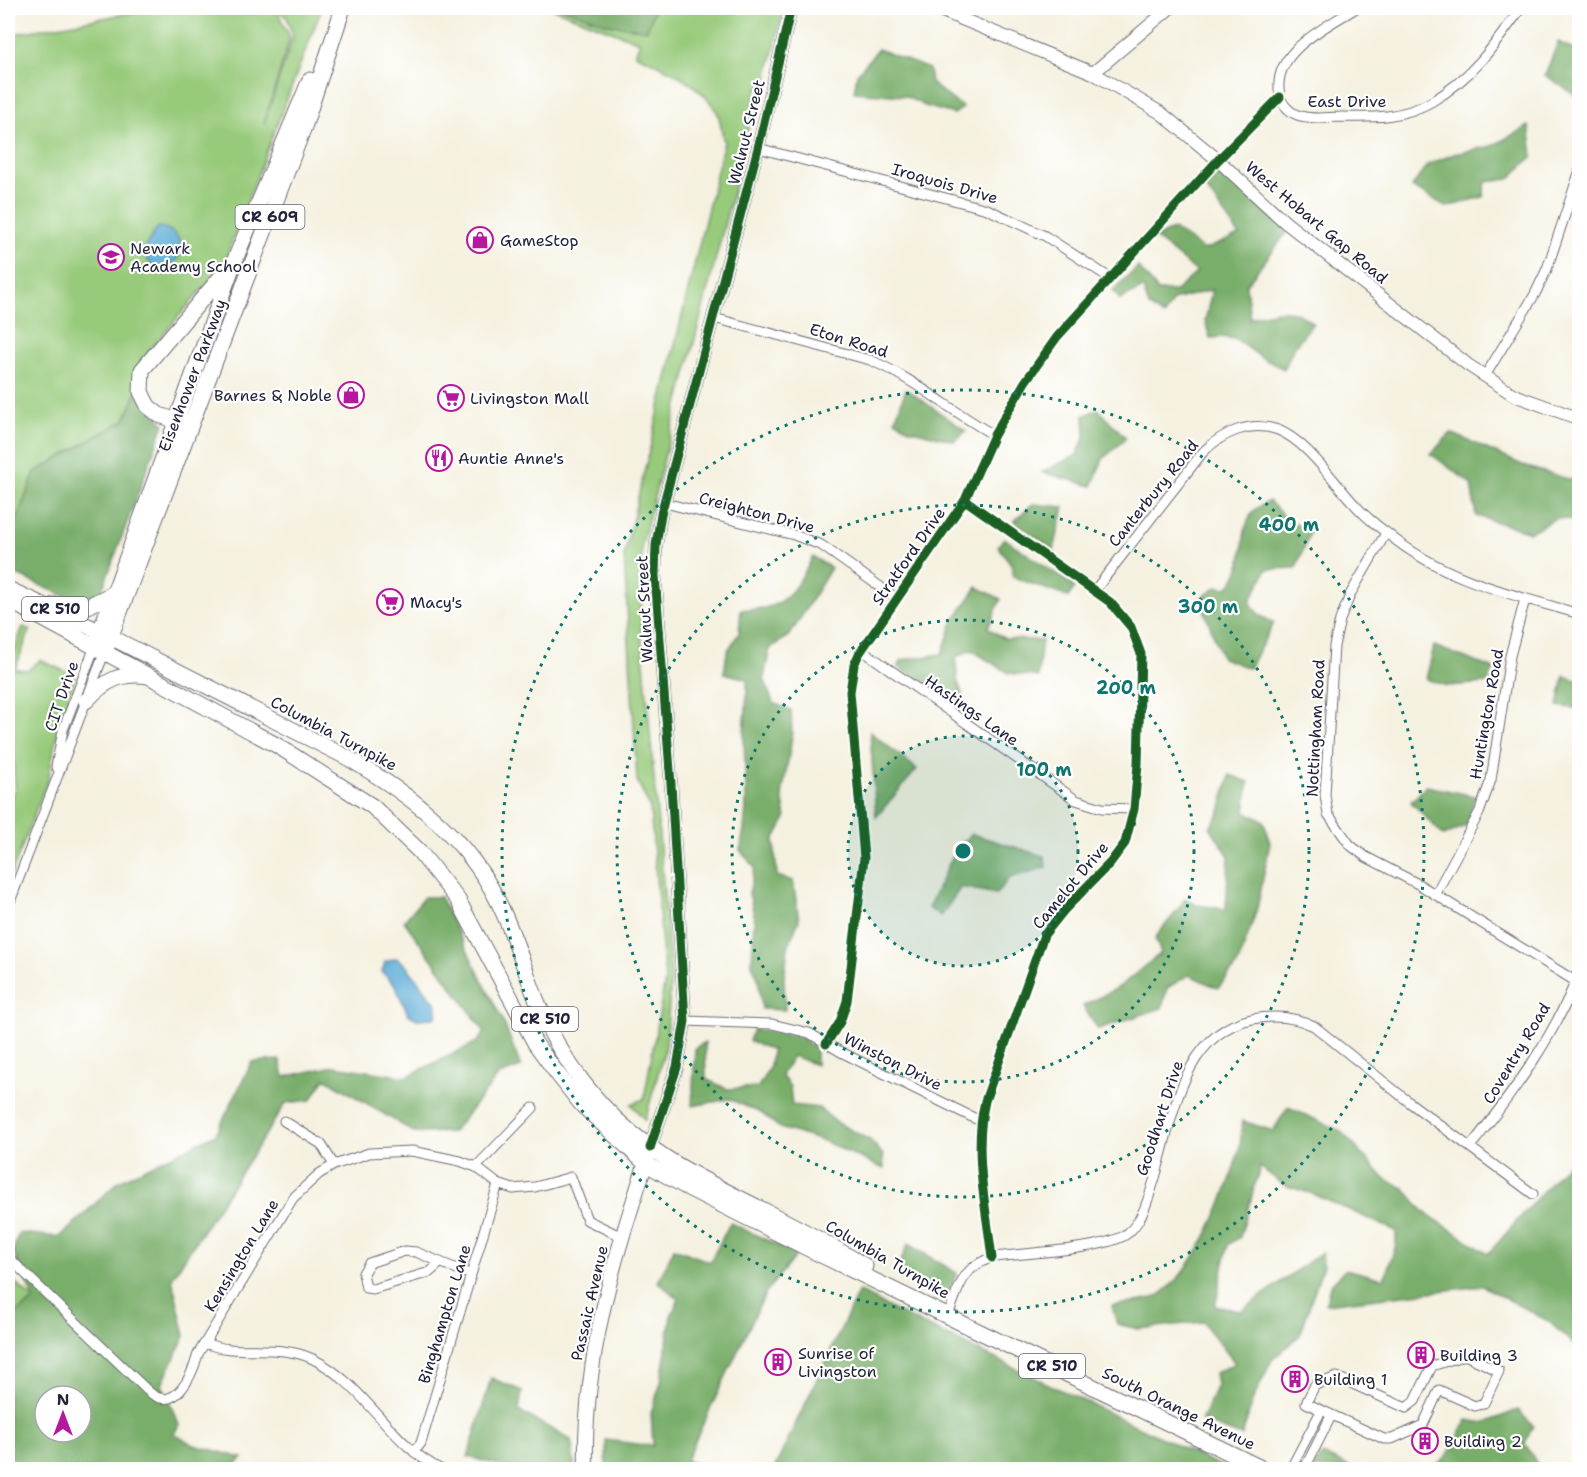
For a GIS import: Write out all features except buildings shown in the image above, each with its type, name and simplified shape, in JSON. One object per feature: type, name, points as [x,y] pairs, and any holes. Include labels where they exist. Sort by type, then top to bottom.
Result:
[{"type":"main road","name":"Eisenhower Parkway","points":[[103,641],[114,593],[234,262],[343,8]]},
{"type":"main road","name":"Eisenhower Parkway","points":[[103,641],[120,613],[193,424],[305,124],[343,8]]},
{"type":"main road","points":[[193,424],[176,422],[159,415],[148,406],[140,385],[142,370],[234,262]]},
{"type":"main road","name":"Columbia Turnpike","points":[[8,589],[40,602],[103,641],[153,677],[345,787],[372,806],[398,829],[419,850],[458,900],[529,1032],[582,1106],[648,1156],[676,1166],[841,1251],[948,1315]]},
{"type":"main road","points":[[40,602],[66,607],[88,606],[114,593]]},
{"type":"main road","name":"Columbia Turnpike","points":[[8,600],[103,641],[138,651],[358,764],[416,802],[447,831],[470,857],[491,888],[514,940],[539,1008],[556,1042],[579,1077],[648,1156]]},
{"type":"main road","points":[[120,613],[122,629],[127,640],[138,651]]},
{"type":"main road","points":[[86,701],[99,687],[114,678],[134,674],[153,677]]},
{"type":"main road","name":"Passaic Avenue","points":[[585,1470],[585,1424],[591,1363],[622,1237],[648,1156]]},
{"type":"main road","name":"South Orange Avenue","points":[[948,1315],[1265,1470]]},
{"type":"street","name":"Walnut Street","points":[[648,1156],[677,1066],[685,1021],[655,575],[656,545],[758,148],[790,8]]},
{"type":"street","name":"West Hobart Gap Road","points":[[935,8],[1093,73],[1161,113],[1218,160],[1286,222],[1485,376],[1527,400],[1580,419]]},
{"type":"street","points":[[1093,73],[1170,8]]},
{"type":"street","points":[[1280,97],[1278,85],[1291,54],[1356,8]]},
{"type":"street","name":"East Drive","points":[[1280,97],[1290,110],[1311,118],[1381,118],[1414,110],[1450,89],[1474,69],[1500,40],[1521,8]]},
{"type":"street","name":"Stratford Drive","points":[[826,1044],[840,1022],[847,1001],[864,858],[850,692],[854,665],[896,598],[965,500],[994,435],[1025,382],[1057,337],[1218,160],[1280,97]]},
{"type":"street","name":"Iroquois Drive","points":[[758,148],[987,209],[1045,236],[1110,278]]},
{"type":"street","points":[[1485,376],[1539,286],[1580,170]]},
{"type":"street","name":"Eton Road","points":[[714,318],[870,360],[891,369],[955,413],[994,435]]},
{"type":"street","name":"Canterbury Road","points":[[1095,590],[1203,452],[1222,436],[1239,429],[1275,429],[1295,440],[1357,507],[1386,533],[1423,558],[1463,578],[1525,599],[1580,614]]},
{"type":"street","name":"Camelot Drive","points":[[965,500],[1095,590],[1127,621],[1141,654],[1141,716],[1134,809],[1125,843],[1110,863],[1065,909],[1044,935],[1001,1051],[981,1121],[980,1149],[992,1258]]},
{"type":"street","name":"Creighton Drive","points":[[665,503],[794,535],[821,545],[896,598]]},
{"type":"street","name":"Nottingham Road","points":[[1386,533],[1351,593],[1340,620],[1334,646],[1326,805],[1328,814],[1350,845],[1575,981]]},
{"type":"street","name":"Huntington Road","points":[[1435,895],[1479,813],[1491,780],[1510,656],[1525,599]]},
{"type":"street","name":"CIT Drive","points":[[8,907],[86,701],[103,641]]},
{"type":"street","name":"CIT Drive","points":[[51,793],[63,730],[103,641]]},
{"type":"street","name":"Hastings Lane","points":[[862,650],[1076,800],[1102,808],[1134,809]]},
{"type":"street","name":"Coventry Road","points":[[1470,1147],[1512,1094],[1580,970]]},
{"type":"street","name":"Goodhart Drive","points":[[948,1315],[964,1276],[979,1262],[992,1258],[1105,1243],[1127,1233],[1145,1209],[1188,1069],[1198,1052],[1218,1032],[1245,1021],[1273,1016],[1304,1021],[1314,1026],[1409,1102],[1533,1194]]},
{"type":"street","name":"Winston Drive","points":[[685,1021],[787,1026],[808,1033],[981,1121]]},
{"type":"street","points":[[476,1167],[532,1108]]},
{"type":"street","points":[[284,1121],[321,1144],[334,1165]]},
{"type":"street","name":"Kensington Lane","points":[[8,1257],[158,1398],[173,1397],[184,1387],[205,1342],[293,1198],[319,1174],[334,1165],[369,1153],[390,1150],[442,1155],[476,1167],[498,1184],[522,1190],[571,1178],[587,1220],[622,1237]]},
{"type":"street","name":"Binghampton Lane","points":[[414,1452],[421,1443],[498,1184]]},
{"type":"street","points":[[440,1263],[430,1272],[373,1289],[366,1288],[363,1284],[363,1273],[369,1263],[405,1251],[416,1252],[471,1275]]},
{"type":"street","points":[[205,1342],[217,1348],[280,1349],[313,1359],[350,1384],[414,1452],[423,1460],[442,1470]]},
{"type":"street","points":[[1465,1355],[1499,1371],[1481,1405],[1475,1406],[1439,1390],[1423,1425],[1392,1439],[1384,1439],[1331,1416],[1306,1403],[1315,1385],[1337,1377],[1403,1408],[1415,1401],[1432,1366],[1465,1355]]},
{"type":"street","points":[[1290,1470],[1321,1411]]},
{"type":"street","points":[[1304,1470],[1331,1416]]},
{"type":"green space","name":"Newark Academy School","points":[[159,8],[272,8],[278,13],[290,37],[264,124],[293,36],[287,18],[276,8],[322,8],[223,265],[142,359],[136,394],[125,420],[36,472],[8,538],[8,35]]},
{"type":"green space","points":[[551,8],[784,8],[764,91],[757,88],[742,157],[642,544],[641,628],[671,975],[666,1045],[645,1120],[631,1104],[644,1099],[665,980],[650,808],[637,780],[624,555],[724,142],[718,113],[708,100],[680,76],[635,54],[640,42]]},
{"type":"green space","points":[[562,8],[655,8],[647,30],[608,24]]},
{"type":"green space","points":[[1558,42],[1579,52],[1579,90],[1573,94],[1545,75]]},
{"type":"green space","points":[[878,49],[929,69],[931,83],[963,108],[954,114],[925,106],[905,96],[854,92],[857,74]]},
{"type":"green space","points":[[1529,126],[1533,156],[1509,179],[1486,182],[1483,197],[1447,207],[1412,187],[1427,165],[1454,154],[1492,146]]},
{"type":"green space","points":[[1218,172],[1288,231],[1246,285],[1250,318],[1275,311],[1290,311],[1313,323],[1294,347],[1284,369],[1236,340],[1226,337],[1210,338],[1205,321],[1212,290],[1173,300],[1164,316],[1149,307],[1143,288],[1120,300],[1113,290],[1138,267],[1158,291],[1176,291],[1197,272],[1155,238],[1174,229],[1204,250],[1239,235],[1205,187]]},
{"type":"green space","points":[[906,389],[966,431],[954,441],[909,429],[895,420]]},
{"type":"green space","points":[[136,394],[164,424],[102,590],[86,599],[69,598],[8,571],[8,542],[35,472],[125,420]]},
{"type":"green space","points":[[1098,409],[1126,438],[1103,459],[1092,486],[1042,472],[1077,455],[1085,436],[1084,416]]},
{"type":"green space","points":[[1451,433],[1527,467],[1579,482],[1579,521],[1556,518],[1530,532],[1476,516],[1471,484],[1431,454]]},
{"type":"green space","points":[[1269,501],[1287,520],[1311,530],[1296,568],[1267,569],[1250,602],[1259,615],[1274,623],[1249,668],[1222,658],[1200,599],[1217,587],[1227,588],[1239,569],[1248,521],[1254,510]]},
{"type":"green space","points":[[1033,504],[1064,507],[1054,550],[1014,521]]},
{"type":"green space","points":[[1004,538],[1075,587],[1068,597],[1013,577],[1011,564],[998,546]]},
{"type":"green space","points":[[813,557],[831,568],[790,635],[770,648],[764,678],[773,703],[791,710],[792,737],[782,795],[786,818],[774,840],[777,876],[793,881],[799,920],[788,947],[784,979],[785,1010],[762,1009],[758,978],[752,964],[754,916],[749,893],[755,868],[740,850],[746,807],[744,739],[747,679],[724,673],[727,652],[739,633],[741,609],[767,607],[786,597],[800,580]]},
{"type":"green space","points":[[977,587],[1001,599],[988,628],[1005,639],[1042,640],[1038,677],[1009,673],[971,650],[956,657],[957,679],[969,714],[898,667],[902,660],[942,654],[953,622]]},
{"type":"green space","points":[[23,627],[30,630],[15,669],[28,670],[40,660],[76,676],[55,743],[49,776],[8,883],[8,804],[15,787],[11,723],[8,720],[8,667]]},
{"type":"green space","points":[[1434,646],[1494,669],[1487,683],[1447,686],[1426,679]]},
{"type":"green space","points":[[1564,676],[1579,681],[1579,709],[1558,706]]},
{"type":"green space","points":[[870,732],[917,769],[876,817]]},
{"type":"green space","points":[[1230,775],[1249,782],[1245,812],[1264,821],[1270,843],[1257,909],[1238,964],[1218,988],[1189,975],[1167,988],[1162,1008],[1098,1029],[1083,1006],[1119,987],[1161,953],[1155,939],[1185,898],[1196,905],[1226,909],[1229,856],[1210,827],[1219,815]]},
{"type":"green space","points":[[1426,786],[1475,796],[1467,825],[1444,836],[1411,802]]},
{"type":"green space","points":[[972,834],[1044,856],[1047,867],[1010,878],[996,894],[961,887],[941,916],[928,908],[958,845]]},
{"type":"green space","points":[[424,897],[440,897],[504,1023],[521,1067],[499,1075],[453,1132],[415,1133],[325,1078],[311,1100],[286,1103],[172,1278],[185,1336],[162,1384],[179,1425],[174,1434],[194,1445],[243,1458],[229,1470],[8,1469],[8,1319],[34,1300],[13,1251],[19,1233],[60,1237],[119,1181],[216,1134],[252,1062],[280,1060],[284,1077],[334,1066],[406,1077],[477,1042],[485,1032],[404,921]]},
{"type":"green space","points":[[753,1029],[800,1036],[816,1049],[816,1065],[793,1056],[781,1075],[790,1087],[792,1105],[819,1108],[836,1122],[870,1140],[883,1155],[884,1169],[826,1142],[780,1128],[761,1113],[729,1099],[692,1106],[695,1048],[705,1042],[706,1079],[727,1089],[758,1087],[770,1066],[772,1050],[749,1041]]},
{"type":"green space","points":[[1288,1107],[1341,1131],[1385,1179],[1404,1188],[1424,1212],[1488,1254],[1579,1150],[1579,1349],[1548,1321],[1483,1286],[1326,1304],[1330,1285],[1346,1269],[1384,1279],[1396,1245],[1396,1231],[1313,1194],[1284,1185],[1260,1167],[1240,1237],[1228,1245],[1215,1306],[1241,1311],[1322,1252],[1323,1265],[1300,1335],[1272,1360],[1253,1399],[1242,1436],[1201,1421],[1217,1385],[1215,1373],[1235,1363],[1203,1322],[1138,1329],[1117,1324],[1112,1306],[1156,1297],[1187,1268],[1218,1212],[1226,1192],[1238,1153],[1243,1121],[1273,1131]]},
{"type":"green space","points":[[730,1223],[797,1254],[766,1292],[686,1460],[707,1469],[606,1469],[606,1440],[653,1446],[651,1413],[661,1382],[671,1316],[679,1299],[658,1282],[674,1248],[710,1262]]},
{"type":"green space","points":[[908,1244],[957,1273],[945,1299],[898,1268]]},
{"type":"green space","points":[[8,1276],[34,1300],[8,1319]]},
{"type":"green space","points":[[859,1291],[895,1311],[1227,1469],[774,1469]]},
{"type":"green space","points":[[491,1378],[522,1391],[519,1411],[571,1440],[575,1469],[510,1468],[468,1457]]},
{"type":"green space","points":[[1518,1410],[1533,1426],[1525,1443],[1540,1469],[1431,1469],[1447,1456],[1467,1420],[1485,1423]]},
{"type":"green space","points":[[1323,1455],[1355,1469],[1313,1469]]},
{"type":"water","points":[[158,227],[175,234],[183,251],[167,271],[158,269],[142,251]]},
{"type":"water","points":[[396,958],[406,965],[437,1004],[437,1015],[434,1018],[417,1019],[408,1014],[395,985],[382,972],[385,962]]},
{"type":"cycle path","points":[[650,1148],[677,1067],[685,1021],[671,784],[655,575],[656,545],[661,514],[758,148],[791,8]]},
{"type":"cycle path","points":[[826,1044],[840,1022],[847,1001],[864,858],[850,692],[854,665],[859,654],[965,500],[994,435],[1025,382],[1057,337],[1218,160],[1280,97]]},
{"type":"cycle path","points":[[965,500],[1110,602],[1131,627],[1141,654],[1138,764],[1134,809],[1125,843],[1110,863],[1065,909],[1044,935],[985,1101],[980,1159],[992,1258]]},
{"type":"place","name":"GameStop","points":[[480,240]]},
{"type":"place","name":"Newark Academy School","points":[[111,257]]},
{"type":"place","name":"Barnes & Noble","points":[[351,395]]},
{"type":"place","name":"Livingston Mall","points":[[451,398]]},
{"type":"place","name":"Auntie Anne's","points":[[439,458]]},
{"type":"place","name":"Macy's","points":[[390,602]]},
{"type":"place","name":"Building 3","points":[[1421,1355]]},
{"type":"place","name":"Sunrise of Livingston","points":[[778,1362]]},
{"type":"place","name":"Building 1","points":[[1295,1379]]},
{"type":"place","name":"Building 2","points":[[1425,1441]]}]
